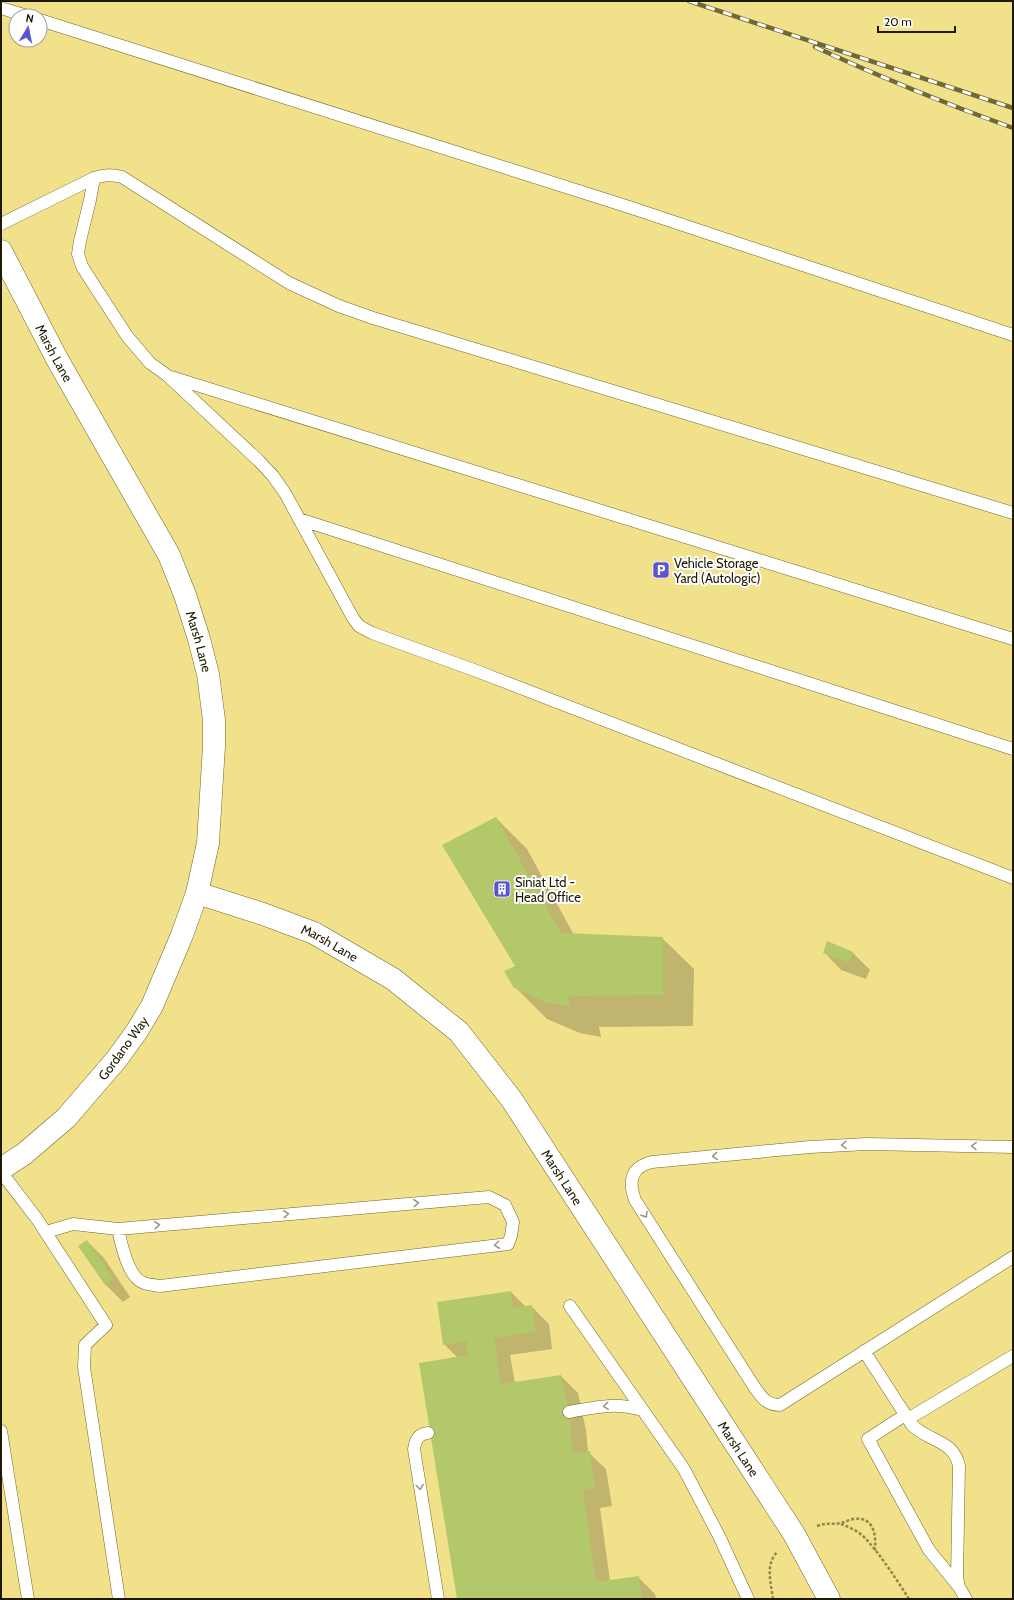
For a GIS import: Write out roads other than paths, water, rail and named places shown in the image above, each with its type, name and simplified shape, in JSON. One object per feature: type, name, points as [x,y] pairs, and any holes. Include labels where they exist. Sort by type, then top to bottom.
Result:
[{"type":"street","name":"Marsh Lane","points":[[1,251],[57,359],[169,555],[185,595],[199,639],[208,674],[214,720],[214,746],[208,843],[197,893],[314,932],[393,979],[459,1032],[512,1100],[794,1534],[829,1599]]},
{"type":"street","name":"Gordano Way","points":[[1,1170],[24,1154],[66,1118],[120,1054],[152,1006],[182,936],[197,893]]},
{"type":"lane","points":[[48,23],[629,207],[1013,335]]},
{"type":"lane","points":[[1,224],[94,178],[105,174],[113,174],[122,177],[289,283],[339,306],[373,318],[1013,513]]},
{"type":"lane","points":[[94,178],[78,254],[82,266],[127,336],[150,363],[168,376],[259,461],[277,482],[353,618],[359,626],[372,634],[474,670],[1013,878]]},
{"type":"lane","points":[[168,376],[1013,639]]},
{"type":"lane","points":[[299,519],[1013,750]]},
{"type":"lane","points":[[1013,1147],[867,1144],[810,1147],[652,1162],[644,1164],[636,1170],[632,1180],[631,1190],[635,1200],[755,1388],[764,1400],[772,1405],[780,1405],[1013,1257]]},
{"type":"lane","points":[[1,1170],[46,1232],[92,1301],[106,1325],[85,1345],[84,1367],[119,1599]]},
{"type":"lane","points":[[46,1232],[73,1224],[118,1229],[489,1197],[505,1205],[513,1222],[508,1244],[160,1286],[143,1283],[135,1275],[125,1259],[118,1229]]},
{"type":"lane","points":[[570,1306],[684,1469],[720,1538],[748,1599]]},
{"type":"lane","points":[[864,1351],[907,1417],[918,1431],[951,1448],[957,1457],[959,1466],[957,1558],[959,1587]]},
{"type":"lane","points":[[966,1599],[959,1587],[929,1550],[868,1440],[1013,1356]]},
{"type":"lane","points":[[569,1412],[606,1406],[625,1406],[642,1410]]},
{"type":"lane","points":[[1,1431],[28,1599]]},
{"type":"lane","points":[[428,1433],[418,1436],[415,1441],[414,1449],[438,1599]]},
{"type":"railway","points":[[689,1],[1013,108]]},
{"type":"railway","points":[[815,47],[913,90],[1013,128]]},
{"type":"place","name":"Vehicle Storage Yard (Autologic)","points":[[661,570]]},
{"type":"place","name":"Siniat Ltd - Head Office","points":[[502,889]]}]
